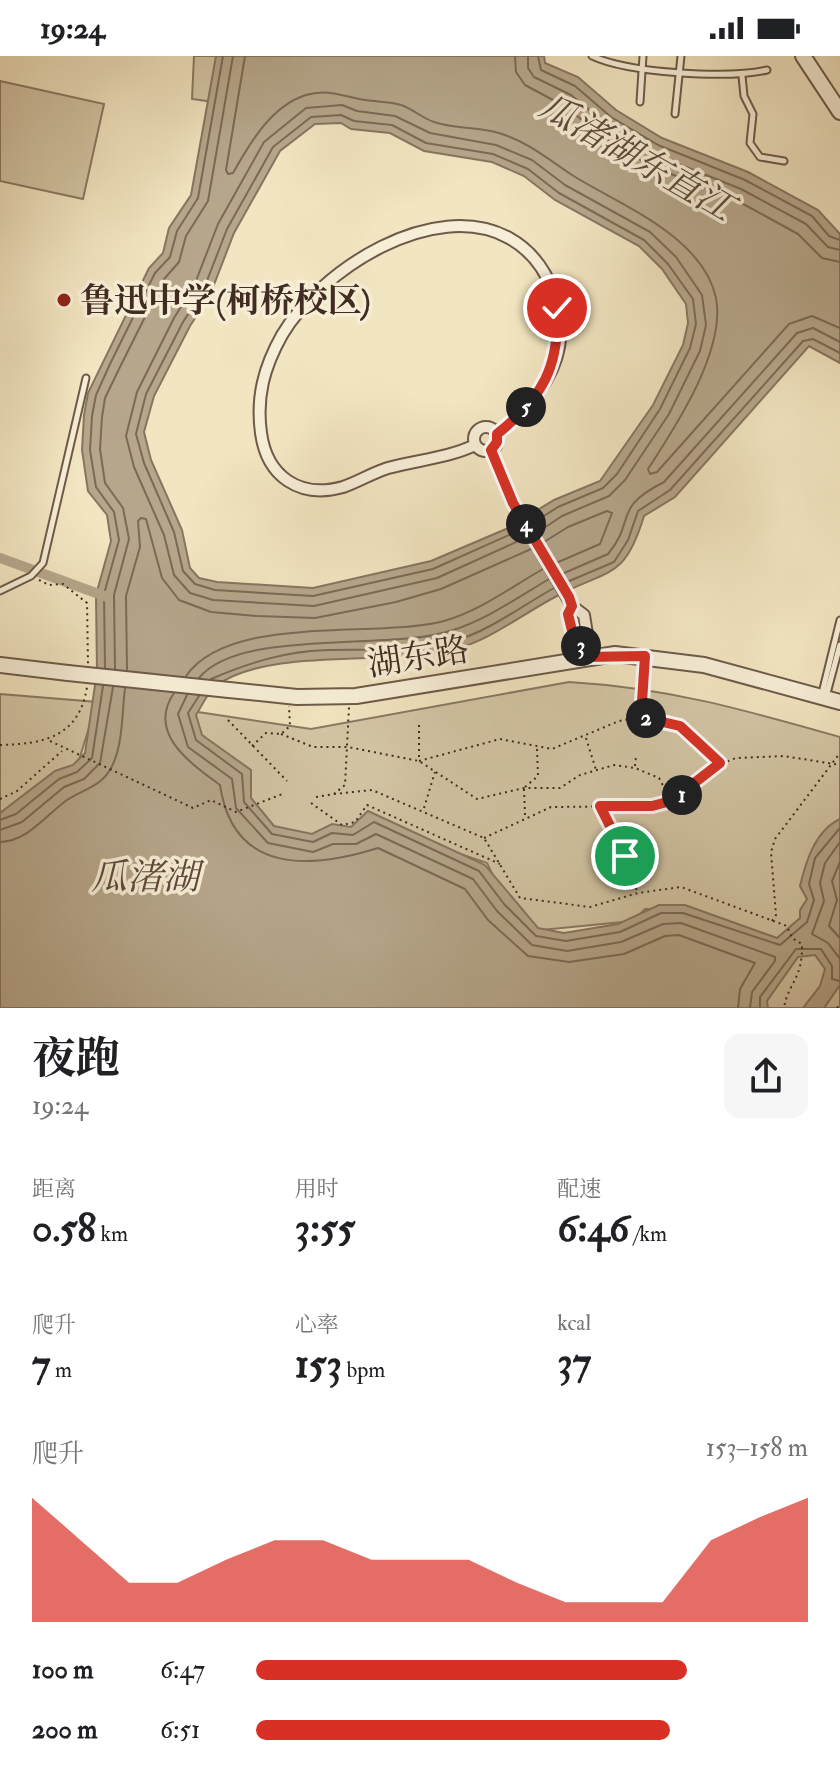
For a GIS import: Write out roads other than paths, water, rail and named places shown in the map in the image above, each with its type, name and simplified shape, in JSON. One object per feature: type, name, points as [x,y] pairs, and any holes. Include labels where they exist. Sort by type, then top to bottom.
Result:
[{"type":"street","points":[[803,56],[840,112]]},
{"type":"street","points":[[475,445],[386,469],[345,486],[305,489],[282,479],[266,455],[259,418],[262,379],[284,333],[307,302],[336,274],[380,247],[409,236],[444,228],[480,229],[508,237],[530,253],[543,270],[557,308],[556,359],[542,386],[521,415],[497,434]]},
{"type":"street","points":[[491,428],[497,434],[497,442],[491,450],[481,451],[475,445],[475,434],[480,429],[491,428]]},
{"type":"street","points":[[491,450],[513,503],[570,601],[568,614],[575,643],[584,652]]},
{"type":"street","name":"湖东路","points":[[0,665],[288,696],[349,696],[399,692],[584,652],[645,656],[704,665],[829,699]]},
{"type":"lane","points":[[592,56],[642,68],[742,76],[767,70]]},
{"type":"lane","points":[[640,102],[643,56]]},
{"type":"lane","points":[[675,114],[681,56]]},
{"type":"lane","points":[[742,76],[744,96],[753,114],[750,143],[760,157],[784,161]]},
{"type":"lane","points":[[0,591],[31,576],[43,563],[86,378]]},
{"type":"lane","points":[[829,699],[840,620]]},
{"type":"lane","points":[[829,699],[840,645]]},
{"type":"water","points":[[216,56],[544,56],[545,63],[578,77],[616,110],[662,138],[748,172],[818,210],[840,234],[840,363],[809,346],[675,497],[644,516],[629,552],[612,570],[555,597],[492,634],[452,650],[425,655],[298,661],[240,673],[217,685],[196,715],[202,735],[251,770],[251,798],[274,826],[312,834],[332,824],[351,827],[368,811],[485,865],[538,928],[564,933],[618,924],[659,905],[685,905],[777,938],[800,918],[800,910],[807,899],[800,886],[809,857],[824,831],[840,819],[840,985],[824,1008],[803,1008],[820,986],[825,969],[815,955],[798,957],[767,1001],[768,1008],[0,1008],[0,813],[55,771],[73,765],[85,753],[97,672],[96,595],[111,541],[107,515],[88,491],[82,450],[88,393],[149,268],[163,253],[169,228],[191,195]],"holes":[[[341,123],[351,129],[390,133],[424,151],[492,162],[524,176],[555,200],[639,246],[662,269],[686,304],[688,323],[683,345],[653,405],[600,481],[554,500],[506,529],[431,561],[313,588],[217,582],[199,578],[190,568],[182,530],[151,460],[144,432],[154,396],[190,326],[210,295],[234,233],[280,151],[315,124]]]},
{"type":"waterway","points":[[0,558],[107,597]]},
{"type":"place","name":"鲁迅中学(柯桥校区)","points":[[64,300]]},
{"type":"water label","name":"瓜渚湖东直江","points":[[637,156]]},
{"type":"water label","name":"瓜渚湖","points":[[145,876]]}]
